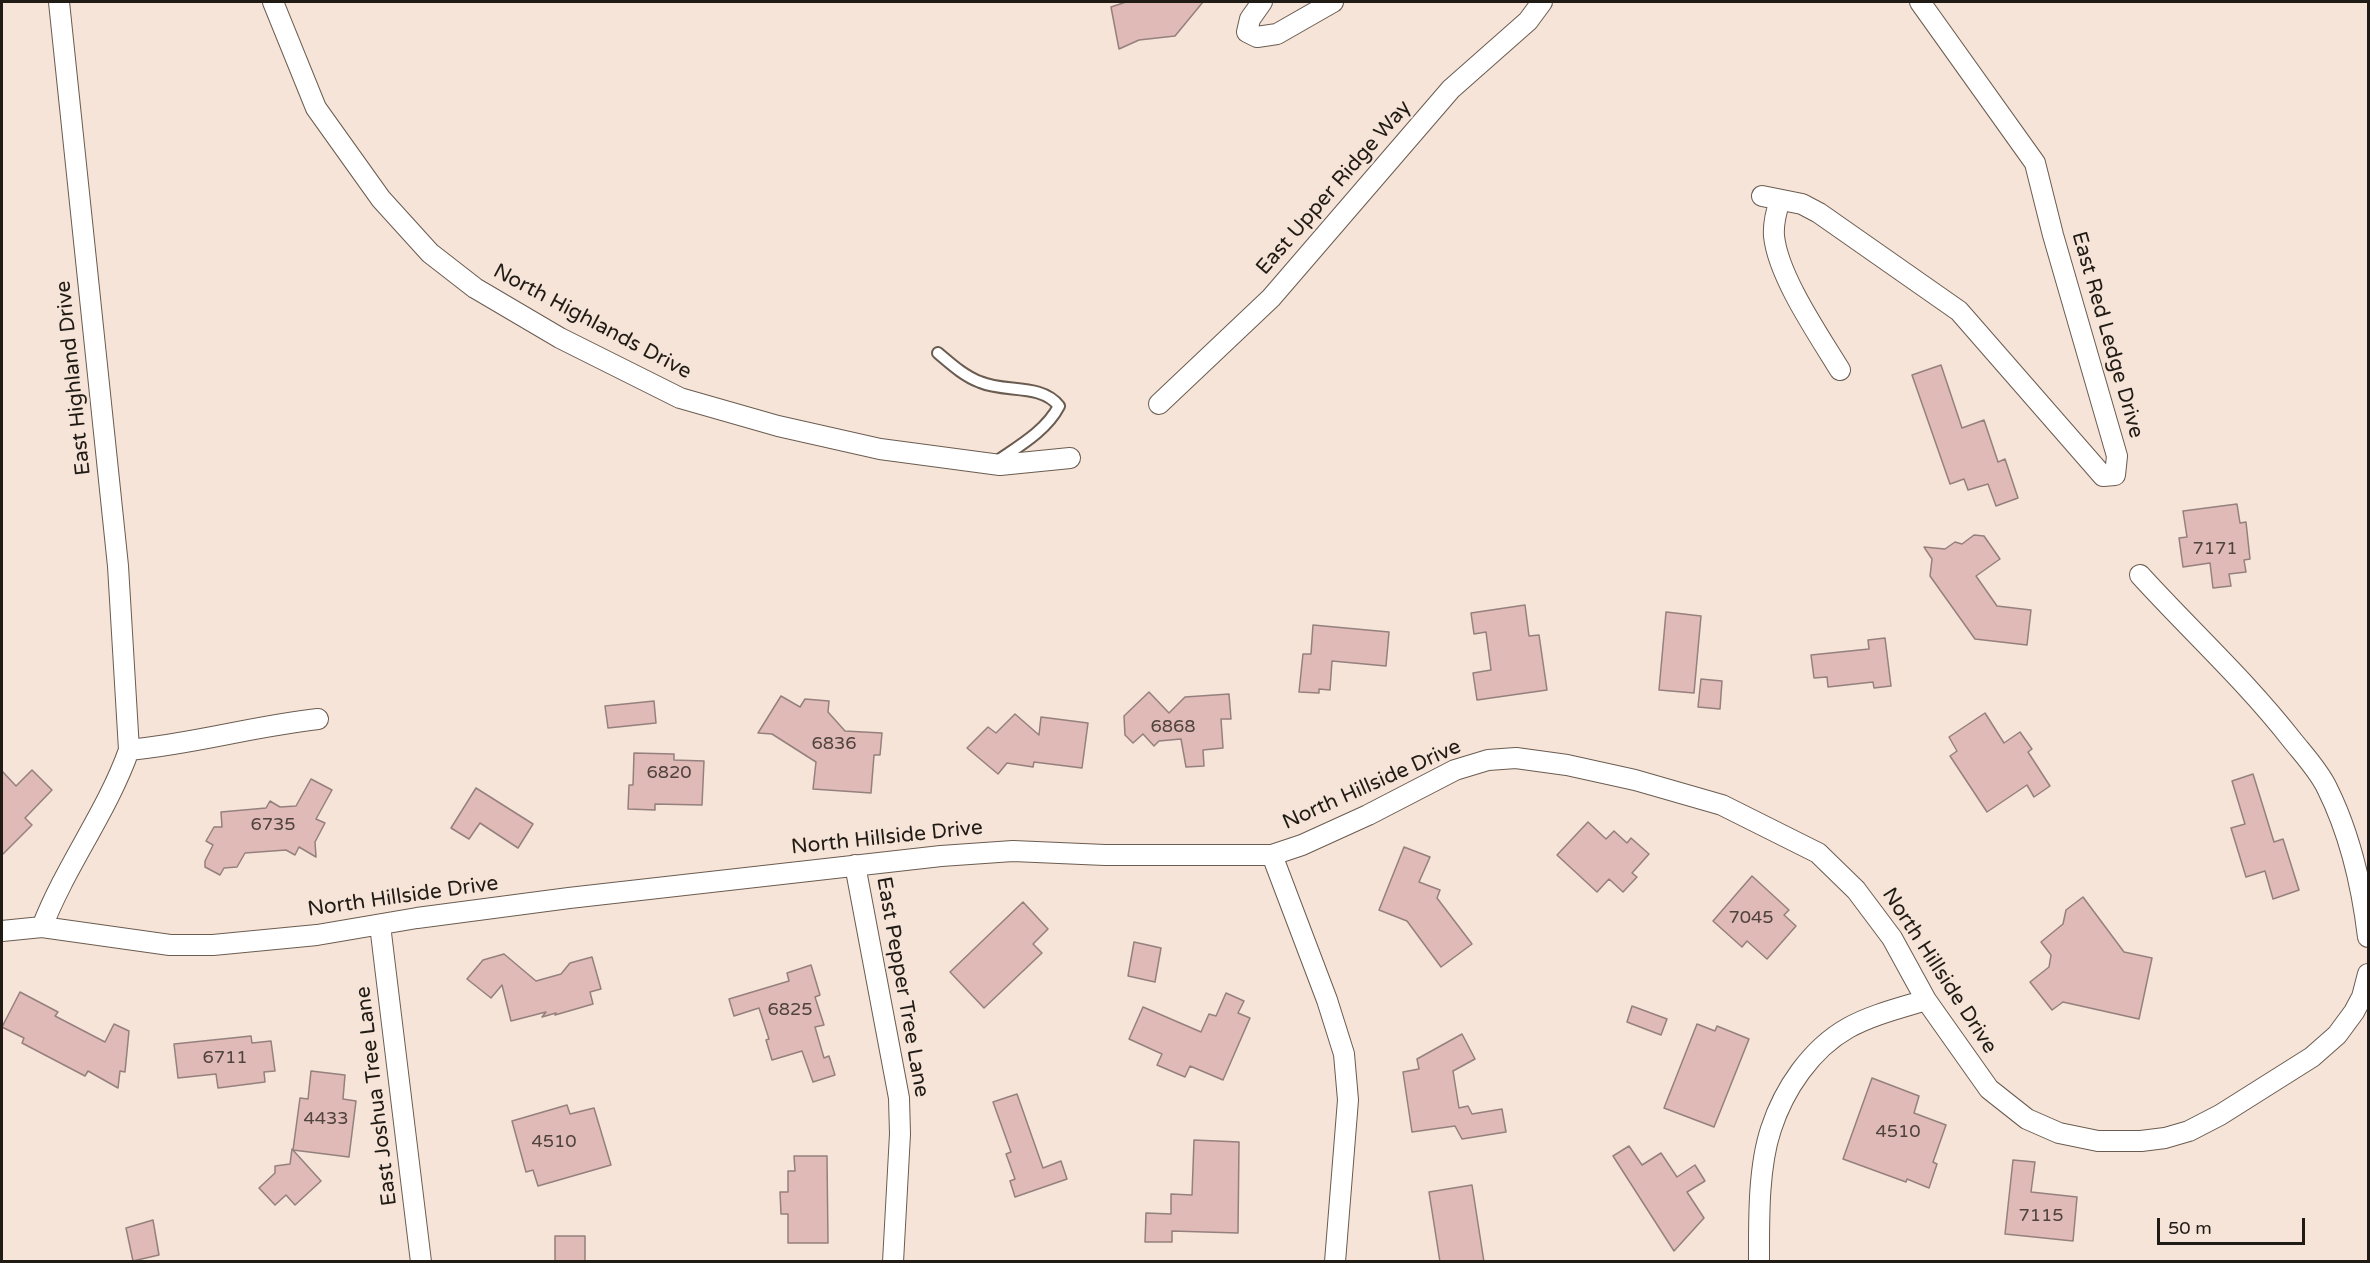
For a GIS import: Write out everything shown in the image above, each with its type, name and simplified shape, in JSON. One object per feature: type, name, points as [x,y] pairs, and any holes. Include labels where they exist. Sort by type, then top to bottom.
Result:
[{"type":"street","name":"East Highland Drive","points":[[59,2],[118,566],[129,750]]},
{"type":"street","name":"North Highlands Drive","points":[[273,2],[316,108],[381,199],[430,253],[475,288],[560,338],[680,398],[778,426],[880,449],[994,464],[1070,458]]},
{"type":"street","points":[[1262,2],[1250,19],[1248,32],[1257,37],[1276,34],[1333,2]]},
{"type":"street","name":"East Upper Ridge Way","points":[[1159,404],[1271,298],[1451,89],[1528,21],[1542,2]]},
{"type":"street","name":"East Red Ledge Drive","points":[[1840,370],[1796,297],[1778,253],[1774,237],[1771,198],[1802,204],[1819,213],[1959,310],[2103,476],[2115,475],[2118,456],[2053,235],[2035,163],[1920,2]]},
{"type":"street","points":[[2140,574],[2193,633],[2266,707],[2326,785],[2347,838],[2365,911],[2368,937]]},
{"type":"street","points":[[42,927],[55,894],[118,782],[129,750],[168,746],[286,722],[318,719]]},
{"type":"street","name":"North Hillside Drive","points":[[2,931],[42,927],[170,945],[213,945],[317,935],[569,898],[855,865],[1004,851],[1106,855],[1272,855],[1368,815],[1440,776],[1488,760],[1515,758],[1567,765],[1722,805],[1818,853],[1856,890],[1886,930],[1926,1000],[1989,1089],[2027,1119],[2059,1134],[2098,1141],[2141,1141],[2181,1133],[2209,1120],[2312,1057],[2337,1035],[2362,997],[2368,974]]},
{"type":"street","points":[[1272,855],[1328,1000],[1345,1062],[1348,1100],[1335,1262]]},
{"type":"street","name":"East Pepper Tree Lane","points":[[855,865],[899,1098],[900,1134],[893,1262]]},
{"type":"street","name":"East Joshua Tree Lane","points":[[380,925],[421,1262]]},
{"type":"street","points":[[1759,1262],[1759,1213],[1771,1129],[1798,1072],[1824,1045],[1848,1028],[1926,1000]]},
{"type":"lane","points":[[938,353],[960,372],[981,382],[1002,389],[1040,393],[1053,398],[1059,406],[1054,417],[1035,435],[994,464]]},
{"type":"building","points":[[1126,2],[1203,2],[1175,36],[1139,40],[1119,49],[1111,7]]},
{"type":"building","points":[[1941,365],[1962,428],[1984,420],[1998,462],[2005,459],[2018,498],[1996,506],[1988,484],[1968,490],[1964,479],[1950,484],[1912,375]]},
{"type":"building","points":[[2237,504],[2240,523],[2246,522],[2250,559],[2244,560],[2246,572],[2229,574],[2231,586],[2213,588],[2210,563],[2183,567],[2179,538],[2187,537],[2183,511]]},
{"type":"building","points":[[1974,535],[1984,536],[2000,559],[1976,576],[1997,606],[2031,610],[2027,645],[1975,639],[1930,576],[1932,559],[1924,547],[1945,549],[1955,542],[1962,544]]},
{"type":"building","points":[[1525,605],[1529,636],[1539,635],[1547,690],[1477,700],[1473,673],[1491,670],[1486,632],[1474,634],[1471,613]]},
{"type":"building","points":[[1666,612],[1701,616],[1694,693],[1659,690]]},
{"type":"building","points":[[1313,625],[1389,632],[1386,666],[1332,661],[1330,690],[1319,689],[1319,693],[1299,692],[1303,654],[1311,654]]},
{"type":"building","points":[[1885,638],[1891,686],[1874,688],[1873,682],[1828,687],[1827,677],[1814,678],[1811,655],[1869,649],[1868,640]]},
{"type":"building","points":[[1701,679],[1722,681],[1720,709],[1698,707]]},
{"type":"building","points":[[1149,692],[1169,713],[1185,697],[1229,694],[1231,719],[1221,719],[1223,748],[1203,750],[1204,766],[1186,767],[1181,739],[1159,741],[1154,746],[1143,734],[1133,743],[1125,735],[1124,716]]},
{"type":"building","points":[[781,696],[800,707],[805,699],[829,701],[828,712],[845,731],[882,733],[880,755],[874,755],[871,793],[813,789],[816,762],[772,734],[758,733]]},
{"type":"building","points":[[654,701],[656,723],[608,728],[605,706]]},
{"type":"building","points":[[1985,713],[2004,743],[2020,732],[2032,749],[2028,752],[2050,786],[2034,797],[2027,785],[1987,812],[1950,756],[1957,751],[1949,737]]},
{"type":"building","points":[[1015,714],[1039,735],[1041,717],[1088,723],[1082,768],[1034,762],[1033,767],[1007,763],[998,774],[967,748],[988,727],[996,733]]},
{"type":"building","points":[[634,753],[674,754],[674,760],[704,761],[702,805],[655,804],[655,810],[628,809],[629,785],[633,785]]},
{"type":"building","points":[[32,770],[52,790],[25,818],[32,825],[2,855],[2,771],[16,786]]},
{"type":"building","points":[[2253,774],[2274,842],[2283,839],[2299,890],[2273,899],[2265,871],[2246,877],[2231,828],[2245,824],[2232,781]]},
{"type":"building","points":[[311,779],[332,790],[316,819],[325,823],[315,842],[316,857],[299,847],[295,855],[286,850],[245,853],[237,867],[224,868],[220,875],[205,867],[205,861],[213,845],[206,841],[214,827],[222,827],[221,812],[266,808],[270,801],[280,807],[296,806]]},
{"type":"building","points":[[476,788],[533,824],[518,848],[480,823],[469,839],[451,828]]},
{"type":"building","points":[[1588,822],[1606,839],[1614,831],[1627,843],[1631,838],[1649,854],[1632,873],[1637,877],[1623,892],[1609,879],[1597,892],[1557,855]]},
{"type":"building","points":[[1404,847],[1430,857],[1419,882],[1440,890],[1437,898],[1472,944],[1441,967],[1407,921],[1379,910]]},
{"type":"building","points":[[1752,876],[1789,910],[1784,915],[1796,926],[1767,959],[1747,941],[1742,947],[1713,921]]},
{"type":"building","points":[[2083,897],[2124,952],[2152,958],[2139,1019],[2063,1002],[2052,1010],[2030,982],[2049,967],[2051,955],[2041,942],[2063,924],[2066,910]]},
{"type":"building","points":[[1023,902],[1048,929],[1033,944],[1042,953],[984,1008],[950,972]]},
{"type":"building","points":[[1134,942],[1161,948],[1155,982],[1128,976]]},
{"type":"building","points":[[504,954],[536,981],[561,974],[570,963],[592,957],[601,989],[590,992],[593,1004],[555,1015],[556,1013],[542,1017],[546,1012],[511,1021],[502,985],[491,998],[467,979],[483,960]]},
{"type":"building","points":[[811,965],[820,995],[815,997],[824,1025],[815,1027],[824,1058],[829,1056],[835,1075],[813,1082],[802,1051],[772,1060],[766,1040],[769,1039],[759,1008],[734,1016],[729,999],[789,981],[787,973]]},
{"type":"building","points":[[20,992],[58,1012],[55,1016],[105,1042],[114,1024],[129,1031],[125,1072],[120,1071],[118,1088],[88,1071],[85,1076],[22,1043],[24,1038],[2,1027]]},
{"type":"building","points":[[1226,993],[1244,1001],[1238,1013],[1250,1018],[1223,1080],[1190,1066],[1185,1077],[1157,1065],[1162,1054],[1129,1039],[1143,1007],[1201,1032],[1209,1014],[1216,1016]]},
{"type":"building","points":[[1632,1006],[1667,1019],[1661,1035],[1627,1022]]},
{"type":"building","points":[[1697,1024],[1715,1031],[1717,1026],[1749,1039],[1714,1127],[1664,1108]]},
{"type":"building","points":[[1462,1034],[1475,1059],[1453,1071],[1459,1108],[1468,1106],[1472,1114],[1502,1109],[1506,1132],[1462,1139],[1455,1126],[1412,1132],[1403,1072],[1419,1069],[1417,1059]]},
{"type":"building","points":[[251,1036],[252,1043],[271,1041],[275,1071],[264,1072],[265,1082],[218,1088],[216,1074],[178,1078],[174,1044]]},
{"type":"building","points":[[311,1071],[345,1075],[343,1099],[356,1101],[349,1157],[293,1150],[300,1098],[308,1099]]},
{"type":"building","points":[[1872,1078],[1919,1096],[1914,1113],[1946,1125],[1933,1162],[1937,1164],[1929,1188],[1843,1159]]},
{"type":"building","points":[[1017,1094],[1043,1168],[1061,1161],[1067,1179],[1015,1197],[1010,1181],[1015,1179],[1006,1154],[1011,1152],[993,1102]]},
{"type":"building","points":[[567,1105],[570,1114],[594,1108],[611,1165],[538,1186],[533,1170],[526,1172],[512,1121]]},
{"type":"building","points":[[1194,1140],[1239,1142],[1238,1233],[1172,1231],[1172,1242],[1145,1242],[1146,1213],[1171,1214],[1171,1194],[1192,1195]]},
{"type":"building","points":[[1629,1146],[1642,1165],[1661,1153],[1677,1177],[1695,1165],[1705,1181],[1687,1192],[1704,1218],[1674,1251],[1613,1156]]},
{"type":"building","points":[[292,1149],[321,1181],[295,1205],[286,1195],[275,1205],[259,1188],[275,1173],[275,1166],[290,1164]]},
{"type":"building","points":[[794,1156],[827,1156],[828,1243],[788,1243],[788,1214],[781,1214],[780,1192],[788,1192],[788,1171],[795,1171]]},
{"type":"building","points":[[2013,1160],[2035,1162],[2031,1192],[2077,1197],[2073,1241],[2005,1234]]},
{"type":"building","points":[[1472,1185],[1484,1262],[1440,1262],[1429,1192]]},
{"type":"building","points":[[153,1220],[159,1255],[133,1261],[126,1228]]},
{"type":"building","points":[[555,1236],[585,1236],[585,1262],[555,1262]]}]
